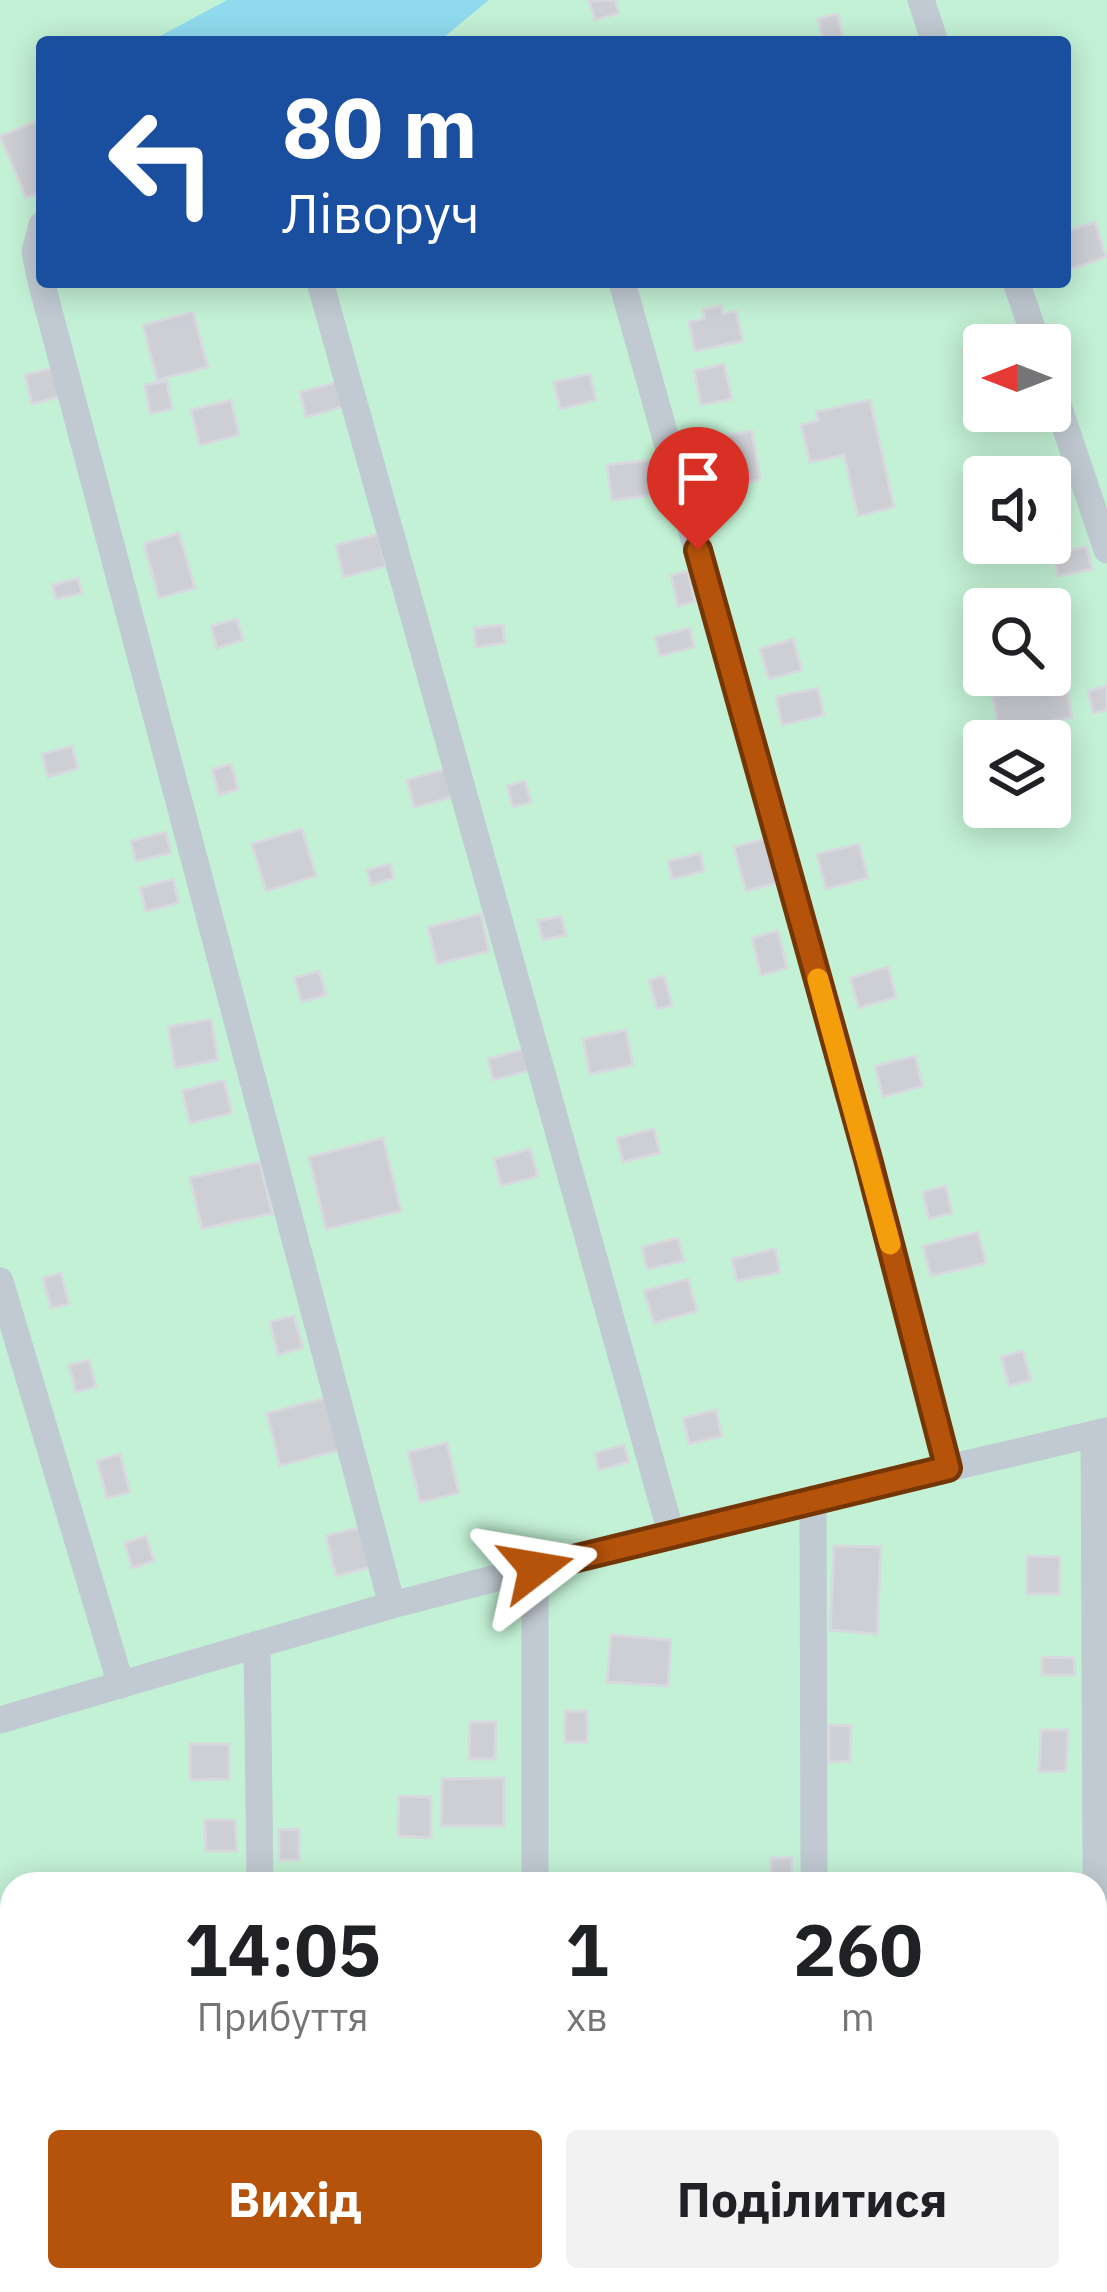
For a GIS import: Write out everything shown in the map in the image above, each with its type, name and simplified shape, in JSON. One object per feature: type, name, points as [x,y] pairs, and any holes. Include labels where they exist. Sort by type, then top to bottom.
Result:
[{"type":"street","points":[[921,0],[933,36]]},
{"type":"street","points":[[43,288],[392,1605]]},
{"type":"street","points":[[322,288],[671,1533]]},
{"type":"street","points":[[624,288],[856,1113],[948,1468]]},
{"type":"street","points":[[1018,288],[1031,324]]},
{"type":"street","points":[[1067,432],[1107,550]]},
{"type":"street","points":[[0,1281],[122,1685]]},
{"type":"street","points":[[0,1720],[392,1605],[671,1533],[1101,1432],[1099,1872]]},
{"type":"street","points":[[813,1499],[814,1872]]},
{"type":"street","points":[[535,1872],[536,1568]]},
{"type":"street","points":[[256,1644],[260,1872]]},
{"type":"green space","points":[[0,0],[1107,0],[1107,1872],[0,1872]]},
{"type":"water","points":[[227,0],[489,0],[445,36],[160,36]]},
{"type":"building","points":[[615,0],[619,13],[595,20],[589,1]]},
{"type":"building","points":[[838,14],[843,36],[822,36],[818,19]]},
{"type":"building","points":[[36,121],[36,194],[26,198],[0,136]]},
{"type":"building","points":[[1095,222],[1106,257],[1071,269],[1071,230]]},
{"type":"building","points":[[721,306],[723,314],[736,311],[743,341],[695,351],[689,322],[704,319],[703,309]]},
{"type":"building","points":[[193,312],[208,367],[157,380],[143,325]]},
{"type":"building","points":[[724,364],[732,399],[701,405],[694,371]]},
{"type":"building","points":[[53,368],[60,397],[32,404],[25,375]]},
{"type":"building","points":[[590,374],[596,400],[560,409],[554,382]]},
{"type":"building","points":[[167,381],[172,409],[150,413],[145,385]]},
{"type":"building","points":[[339,382],[345,406],[306,417],[300,392]]},
{"type":"building","points":[[231,400],[239,435],[200,445],[191,410]]},
{"type":"building","points":[[870,400],[894,507],[858,516],[844,455],[810,462],[801,425],[818,421],[816,412]]},
{"type":"building","points":[[752,431],[760,480],[702,490],[694,441]]},
{"type":"building","points":[[659,459],[664,494],[612,500],[607,465]]},
{"type":"building","points":[[179,533],[195,588],[159,598],[144,544]]},
{"type":"building","points":[[378,534],[386,566],[344,577],[336,545]]},
{"type":"building","points":[[1087,547],[1092,569],[1058,576],[1055,564],[1071,564],[1071,550]]},
{"type":"building","points":[[688,571],[695,601],[678,606],[671,575]]},
{"type":"building","points":[[78,578],[82,593],[56,599],[52,585]]},
{"type":"building","points":[[237,619],[243,640],[217,648],[211,626]]},
{"type":"building","points":[[503,625],[505,643],[476,647],[474,628]]},
{"type":"building","points":[[690,628],[694,647],[660,656],[655,637]]},
{"type":"building","points":[[793,639],[802,670],[769,679],[760,649]]},
{"type":"building","points":[[1107,686],[1107,710],[1093,713],[1088,691]]},
{"type":"building","points":[[818,688],[824,715],[782,725],[776,697]]},
{"type":"building","points":[[1068,696],[1072,717],[997,720],[993,697]]},
{"type":"building","points":[[72,746],[78,768],[48,777],[42,754]]},
{"type":"building","points":[[231,764],[238,789],[219,795],[212,769]]},
{"type":"building","points":[[446,769],[453,797],[414,807],[407,780]]},
{"type":"building","points":[[525,781],[531,802],[513,807],[507,786]]},
{"type":"building","points":[[302,829],[316,876],[266,891],[252,844]]},
{"type":"building","points":[[166,832],[171,853],[136,861],[131,841]]},
{"type":"building","points":[[768,838],[779,882],[746,891],[734,847]]},
{"type":"building","points":[[859,844],[868,878],[826,889],[817,854]]},
{"type":"building","points":[[700,853],[704,871],[672,879],[668,861]]},
{"type":"building","points":[[390,864],[394,878],[371,885],[367,870]]},
{"type":"building","points":[[173,879],[179,903],[146,911],[140,888]]},
{"type":"building","points":[[481,914],[489,951],[437,964],[428,927]]},
{"type":"building","points":[[561,916],[566,935],[543,940],[538,921]]},
{"type":"building","points":[[778,931],[787,968],[761,975],[752,938]]},
{"type":"building","points":[[888,967],[896,997],[859,1008],[850,978]]},
{"type":"building","points":[[319,971],[326,995],[302,1002],[294,978]]},
{"type":"building","points":[[664,976],[672,1005],[657,1009],[649,980]]},
{"type":"building","points":[[211,1019],[218,1060],[175,1068],[168,1027]]},
{"type":"building","points":[[626,1030],[633,1065],[590,1074],[583,1039]]},
{"type":"building","points":[[528,1048],[534,1069],[493,1080],[488,1059]]},
{"type":"building","points":[[915,1056],[923,1086],[883,1097],[875,1066]]},
{"type":"building","points":[[224,1080],[232,1113],[190,1123],[182,1091]]},
{"type":"building","points":[[654,1129],[660,1153],[623,1162],[617,1138]]},
{"type":"building","points":[[383,1138],[401,1211],[326,1229],[309,1157]]},
{"type":"building","points":[[530,1149],[538,1176],[501,1186],[494,1159]]},
{"type":"building","points":[[260,1162],[272,1213],[202,1229],[190,1178]]},
{"type":"building","points":[[946,1186],[952,1213],[929,1219],[923,1192]]},
{"type":"building","points":[[978,1232],[986,1263],[931,1276],[923,1246]]},
{"type":"building","points":[[678,1238],[684,1261],[647,1269],[642,1247]]},
{"type":"building","points":[[775,1249],[780,1272],[737,1281],[732,1259]]},
{"type":"building","points":[[61,1273],[69,1304],[51,1308],[43,1278]]},
{"type":"building","points":[[688,1279],[697,1311],[654,1323],[644,1291]]},
{"type":"building","points":[[294,1316],[303,1348],[278,1355],[270,1322]]},
{"type":"building","points":[[1023,1351],[1031,1380],[1009,1386],[1001,1357]]},
{"type":"building","points":[[89,1360],[96,1387],[76,1392],[69,1365]]},
{"type":"building","points":[[330,1397],[343,1449],[280,1466],[267,1413]]},
{"type":"building","points":[[716,1410],[722,1436],[689,1444],[683,1418]]},
{"type":"building","points":[[447,1443],[459,1493],[420,1502],[408,1452]]},
{"type":"building","points":[[624,1445],[629,1462],[599,1470],[595,1453]]},
{"type":"building","points":[[120,1454],[130,1492],[107,1498],[97,1461]]},
{"type":"building","points":[[366,1526],[376,1566],[336,1576],[326,1536]]},
{"type":"building","points":[[146,1536],[154,1561],[132,1568],[125,1543]]},
{"type":"building","points":[[834,1546],[881,1547],[877,1634],[830,1630]]},
{"type":"building","points":[[1027,1556],[1060,1557],[1059,1594],[1027,1594]]},
{"type":"building","points":[[611,1635],[671,1640],[668,1686],[607,1682]]},
{"type":"building","points":[[1042,1657],[1074,1658],[1075,1675],[1042,1675]]},
{"type":"building","points":[[565,1711],[587,1711],[587,1742],[565,1742]]},
{"type":"building","points":[[470,1722],[496,1722],[495,1759],[469,1759]]},
{"type":"building","points":[[829,1725],[851,1726],[850,1761],[829,1762]]},
{"type":"building","points":[[1041,1730],[1068,1730],[1066,1771],[1039,1772]]},
{"type":"building","points":[[190,1744],[229,1744],[229,1779],[190,1780]]},
{"type":"building","points":[[504,1778],[504,1826],[441,1826],[442,1779]]},
{"type":"building","points":[[399,1796],[431,1797],[431,1838],[398,1836]]},
{"type":"building","points":[[205,1820],[235,1820],[237,1851],[206,1851]]},
{"type":"building","points":[[299,1829],[299,1860],[279,1860],[279,1830]]},
{"type":"building","points":[[771,1858],[792,1858],[792,1872],[770,1872]]},
{"type":"slow traffic","points":[[818,979],[890,1244]]},
{"type":"route","points":[[536,1568],[948,1468],[868,1159],[698,550]]}]
